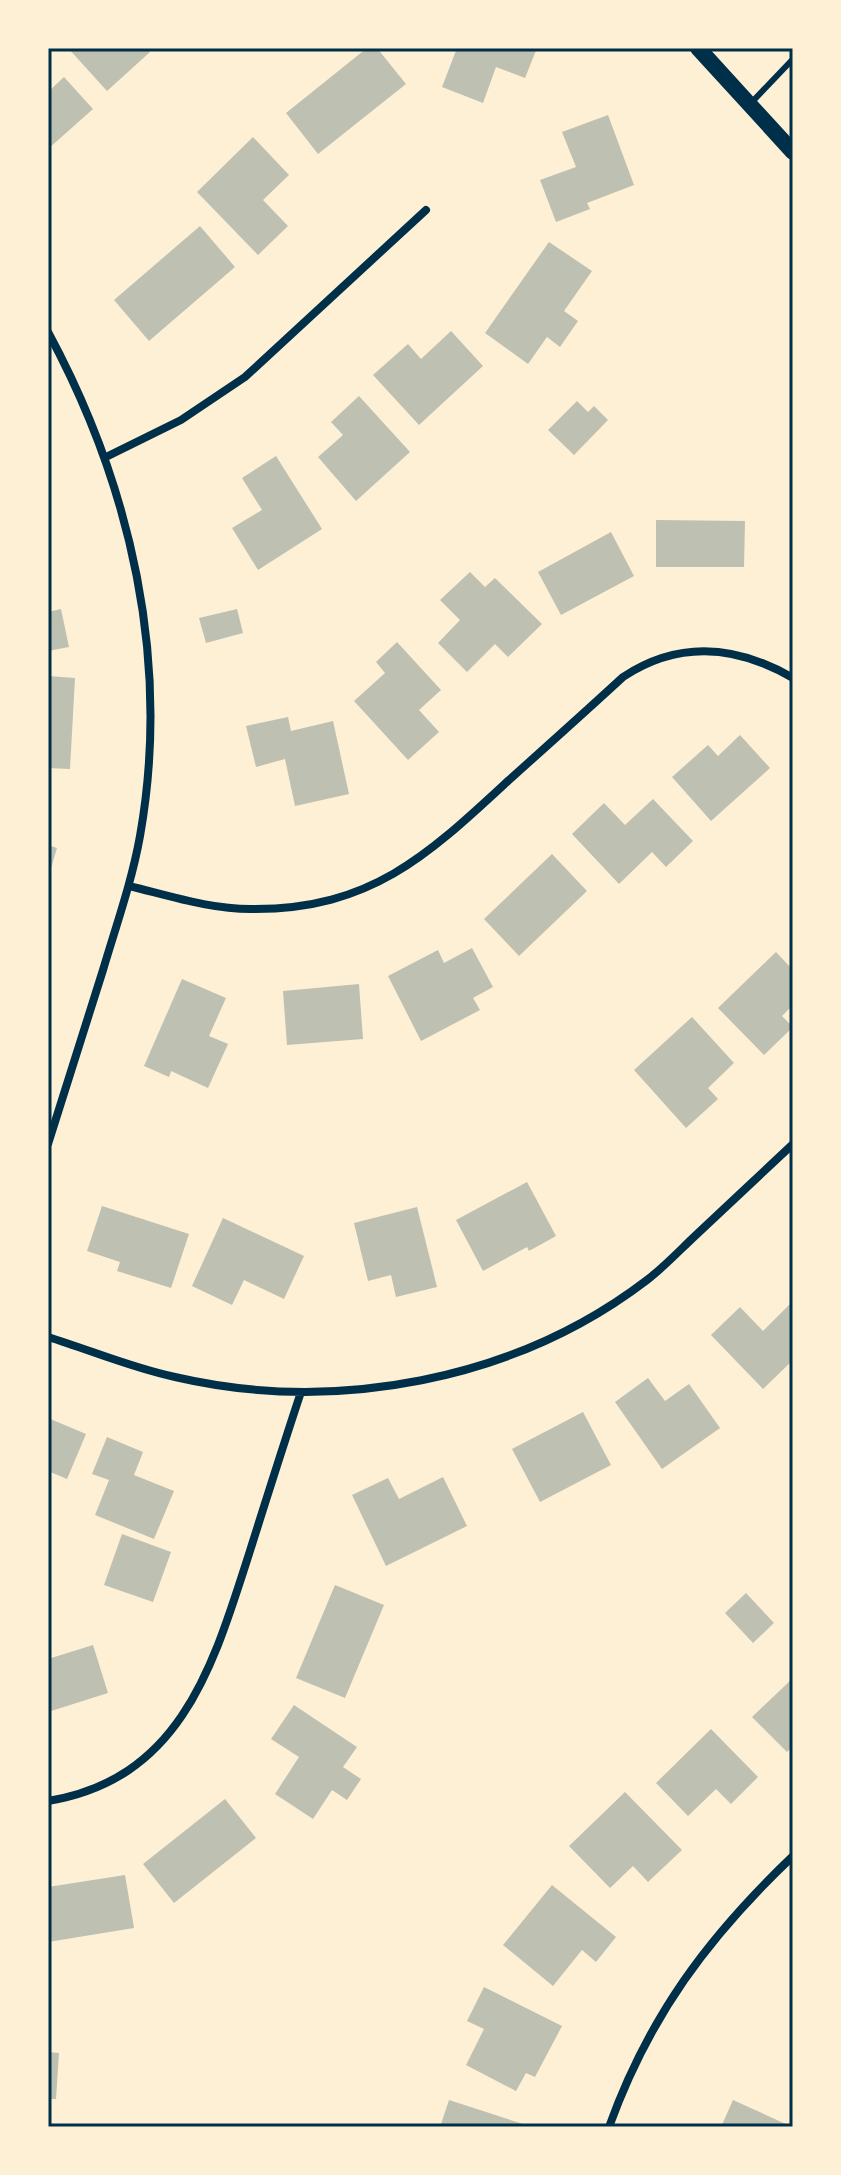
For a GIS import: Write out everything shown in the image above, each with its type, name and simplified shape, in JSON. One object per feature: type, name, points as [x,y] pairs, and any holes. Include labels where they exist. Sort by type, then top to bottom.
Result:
[{"type":"main road","points":[[698,48],[793,152]]},
{"type":"street","points":[[106,457],[181,420],[245,377],[426,210]]},
{"type":"street","points":[[48,332],[106,457],[131,540],[146,624],[151,704],[147,783],[129,886],[48,1144]]},
{"type":"street","points":[[129,886],[204,904],[254,909],[339,898],[385,880],[440,843],[623,677],[645,662],[672,654],[721,652],[773,666],[793,678]]},
{"type":"street","points":[[48,1337],[174,1377],[237,1388],[301,1392],[382,1388],[462,1372],[572,1326],[648,1280],[793,1144]]},
{"type":"street","points":[[48,1801],[107,1783],[142,1762],[188,1710],[224,1632],[301,1392]]},
{"type":"street","points":[[609,2127],[627,2077],[661,2015],[699,1959],[750,1897],[793,1856]]},
{"type":"lane","points":[[750,105],[793,59]]},
{"type":"building","points":[[68,48],[146,48],[150,52],[107,91]]},
{"type":"building","points":[[367,48],[377,48],[406,84],[318,154],[286,113]]},
{"type":"building","points":[[457,48],[537,48],[525,78],[496,67],[483,103],[442,87]]},
{"type":"building","points":[[64,77],[93,109],[48,149],[48,92]]},
{"type":"building","points":[[608,115],[634,185],[587,203],[590,209],[556,222],[540,180],[576,167],[562,132]]},
{"type":"building","points":[[253,137],[289,175],[263,200],[288,226],[258,255],[197,192]]},
{"type":"building","points":[[200,226],[235,267],[149,341],[114,300]]},
{"type":"building","points":[[549,242],[592,271],[564,311],[578,321],[560,347],[547,337],[528,364],[485,333]]},
{"type":"building","points":[[451,331],[483,366],[419,425],[373,375],[408,344],[421,359]]},
{"type":"building","points":[[359,396],[410,452],[356,501],[318,457],[343,435],[331,422]]},
{"type":"building","points":[[577,401],[588,412],[594,406],[608,420],[574,455],[548,430]]},
{"type":"building","points":[[276,456],[322,529],[258,570],[232,528],[262,510],[242,478]]},
{"type":"building","points":[[656,520],[745,521],[744,567],[656,567]]},
{"type":"building","points":[[611,532],[634,576],[561,615],[538,572]]},
{"type":"building","points":[[470,572],[485,587],[495,578],[542,624],[508,657],[495,644],[467,672],[438,643],[460,620],[440,600]]},
{"type":"building","points":[[61,609],[69,647],[48,651],[48,612]]},
{"type":"building","points":[[237,609],[243,633],[206,643],[199,618]]},
{"type":"building","points":[[397,642],[441,690],[419,710],[439,732],[408,760],[354,701],[385,673],[376,662]]},
{"type":"building","points":[[48,676],[75,678],[70,769],[48,768]]},
{"type":"building","points":[[288,717],[291,731],[333,721],[349,794],[295,806],[285,759],[256,767],[246,726]]},
{"type":"building","points":[[740,735],[770,768],[711,821],[672,777],[708,745],[718,756]]},
{"type":"building","points":[[653,799],[693,841],[666,867],[652,852],[619,884],[572,834],[604,803],[625,825]]},
{"type":"building","points":[[48,845],[57,848],[49,875],[48,875]]},
{"type":"building","points":[[552,854],[587,891],[519,956],[484,919]]},
{"type":"building","points":[[472,948],[493,987],[473,998],[480,1010],[421,1041],[388,976],[438,950],[444,963]]},
{"type":"building","points":[[776,952],[793,970],[793,1005],[782,1016],[793,1027],[764,1055],[718,1008]]},
{"type":"building","points":[[182,979],[226,998],[209,1036],[228,1044],[208,1088],[171,1071],[169,1077],[144,1066]]},
{"type":"building","points":[[359,984],[363,1039],[287,1045],[283,991]]},
{"type":"building","points":[[692,1017],[734,1063],[708,1088],[718,1099],[686,1128],[634,1070]]},
{"type":"building","points":[[527,1182],[556,1236],[529,1251],[527,1247],[483,1271],[456,1220]]},
{"type":"building","points":[[102,1206],[189,1234],[171,1288],[117,1271],[120,1262],[87,1251]]},
{"type":"building","points":[[417,1207],[437,1287],[396,1297],[391,1275],[368,1281],[354,1223]]},
{"type":"building","points":[[223,1218],[304,1256],[284,1299],[244,1280],[232,1305],[192,1286]]},
{"type":"building","points":[[790,1304],[793,1306],[793,1360],[763,1389],[711,1335],[740,1307],[763,1331]]},
{"type":"building","points":[[648,1378],[665,1401],[689,1384],[720,1428],[662,1469],[615,1402]]},
{"type":"building","points":[[583,1412],[611,1465],[540,1502],[512,1449]]},
{"type":"building","points":[[48,1418],[86,1434],[67,1479],[48,1471]]},
{"type":"building","points":[[107,1437],[143,1452],[134,1475],[174,1491],[154,1539],[95,1515],[109,1480],[92,1474]]},
{"type":"building","points":[[443,1477],[467,1526],[386,1566],[352,1495],[388,1478],[399,1499]]},
{"type":"building","points":[[122,1534],[171,1552],[153,1602],[104,1585]]},
{"type":"building","points":[[335,1585],[384,1605],[345,1698],[296,1678]]},
{"type":"building","points":[[746,1593],[774,1623],[753,1643],[725,1613]]},
{"type":"building","points":[[93,1645],[108,1693],[48,1712],[48,1659]]},
{"type":"building","points":[[793,1678],[793,1746],[787,1752],[752,1717]]},
{"type":"building","points":[[294,1705],[357,1747],[343,1767],[361,1779],[347,1800],[332,1790],[313,1819],[275,1794],[299,1757],[271,1739]]},
{"type":"building","points":[[711,1729],[758,1777],[731,1804],[716,1789],[688,1816],[656,1783]]},
{"type":"building","points":[[625,1792],[682,1850],[648,1882],[633,1866],[610,1888],[569,1846]]},
{"type":"building","points":[[225,1799],[256,1838],[174,1903],[143,1864]]},
{"type":"building","points":[[125,1875],[134,1928],[48,1942],[48,1887]]},
{"type":"building","points":[[552,1885],[616,1937],[596,1962],[582,1950],[553,1986],[503,1945]]},
{"type":"building","points":[[484,1987],[562,2026],[535,2077],[526,2073],[516,2091],[466,2065],[484,2029],[467,2021]]},
{"type":"building","points":[[48,2052],[59,2053],[56,2099],[48,2099]]},
{"type":"building","points":[[449,2100],[523,2124],[522,2127],[440,2127]]},
{"type":"building","points":[[733,2100],[788,2125],[721,2127]]}]
